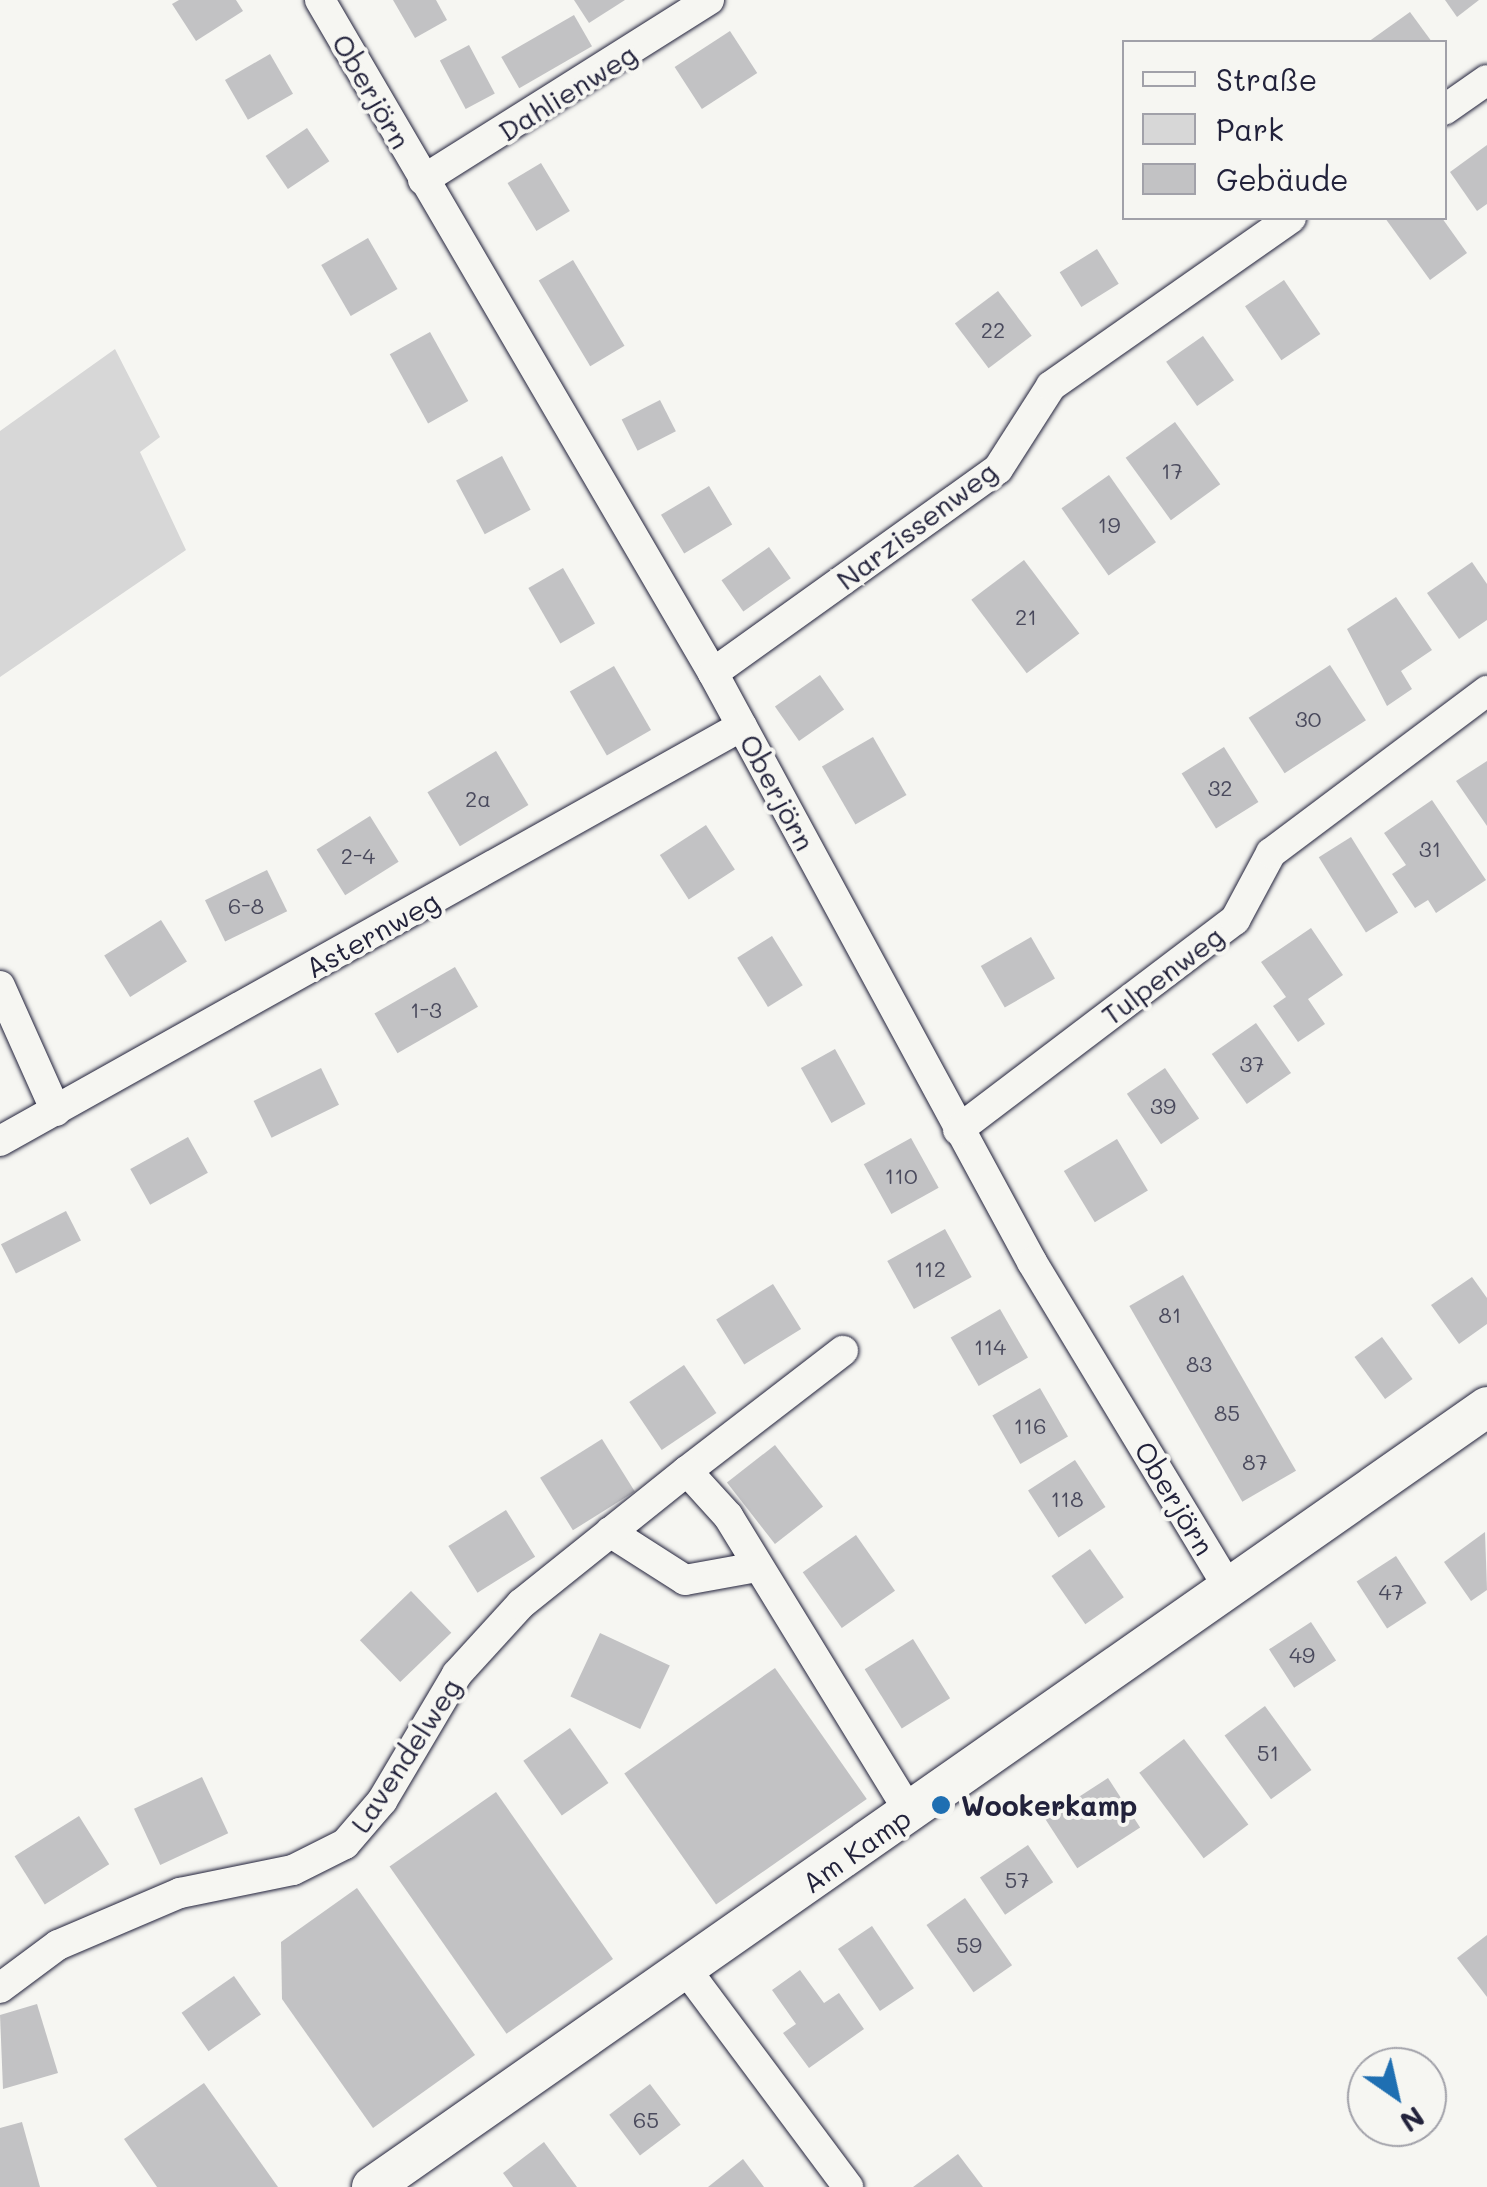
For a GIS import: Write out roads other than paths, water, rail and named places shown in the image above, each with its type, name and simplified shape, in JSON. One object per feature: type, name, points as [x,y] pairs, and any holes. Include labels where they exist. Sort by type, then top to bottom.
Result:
[{"type":"street","name":"Oberjörn","points":[[320,0],[713,672],[958,1130],[1229,1588]]},
{"type":"street","name":"Dahlienweg","points":[[423,180],[709,0]]},
{"type":"street","points":[[1447,108],[1487,80]]},
{"type":"street","name":"Narzissenweg","points":[[713,672],[998,469],[1051,386],[1288,220]]},
{"type":"street","name":"Tulpenweg","points":[[958,1130],[1234,920],[1271,853],[1487,691]]},
{"type":"street","name":"Asternweg","points":[[0,1141],[742,726]]},
{"type":"street","points":[[0,986],[56,1111]]},
{"type":"street","name":"Lavendelweg","points":[[0,1988],[58,1946],[180,1893],[293,1870],[345,1844],[382,1801],[457,1674],[521,1604],[843,1351]]},
{"type":"street","name":"Am Kamp","points":[[372,2187],[1487,1408]]},
{"type":"street","points":[[687,1471],[728,1516],[910,1812]]},
{"type":"street","points":[[610,1532],[685,1580],[757,1566]]},
{"type":"street","points":[[685,1968],[848,2187]]},
{"type":"place","name":"Wookerkamp","points":[[941,1805]]}]
